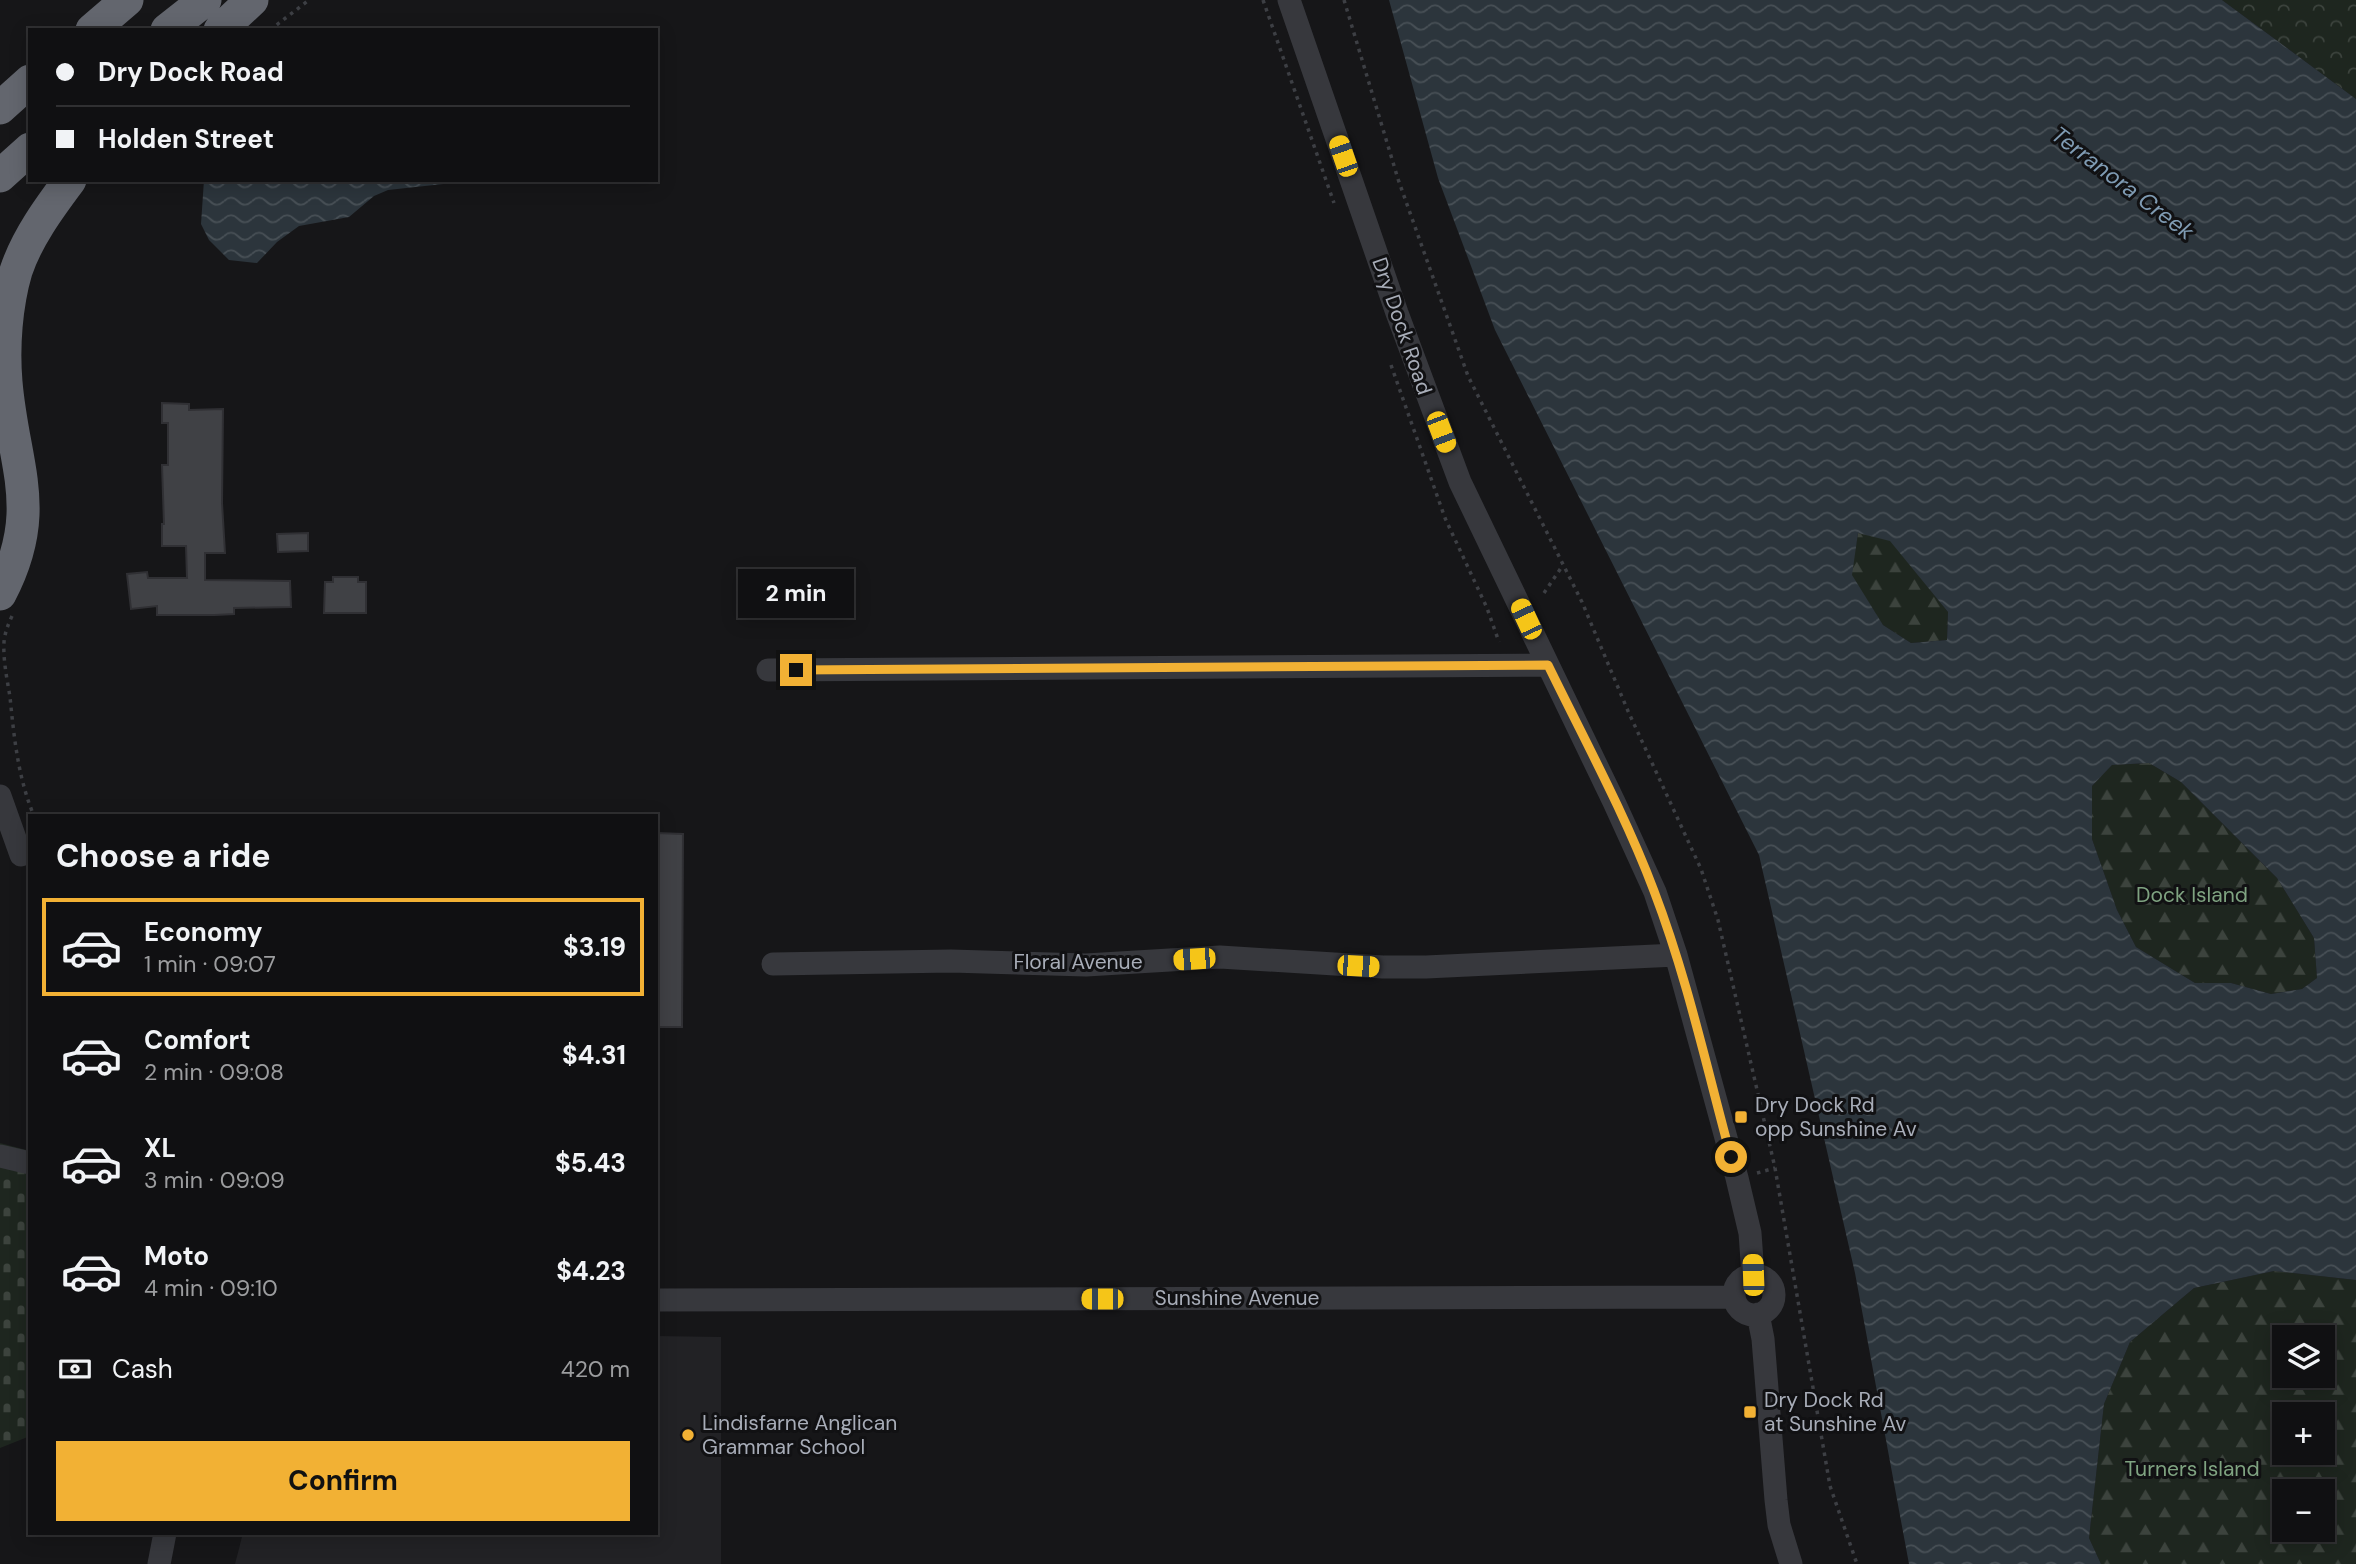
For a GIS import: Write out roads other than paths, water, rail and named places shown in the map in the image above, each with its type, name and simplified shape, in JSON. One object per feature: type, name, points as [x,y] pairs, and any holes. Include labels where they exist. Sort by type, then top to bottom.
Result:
[{"type":"highway","points":[[94,28],[127,0]]},
{"type":"highway","points":[[170,28],[205,0]]},
{"type":"highway","points":[[222,28],[252,0]]},
{"type":"highway","points":[[0,108],[28,83]]},
{"type":"highway","points":[[0,176],[28,151]]},
{"type":"highway","points":[[0,594],[16,556],[24,511],[21,468],[5,381],[7,322],[16,271],[43,217],[69,182]]},
{"type":"street","name":"Dry Dock Road","points":[[1289,0],[1460,482],[1651,882],[1676,955],[1737,1178],[1750,1233],[1753,1275]]},
{"type":"street","points":[[768,670],[1548,665]]},
{"type":"street","points":[[0,796],[25,862]]},
{"type":"street","points":[[0,826],[25,862]]},
{"type":"street","name":"Floral Avenue","points":[[773,964],[951,961],[1086,965],[1220,957],[1426,967],[1676,955]]},
{"type":"street","points":[[0,1156],[28,1163]]},
{"type":"street","points":[[1753,1275],[1763,1277],[1773,1294],[1770,1306],[1758,1314],[1742,1311],[1734,1297],[1739,1282],[1753,1275]]},
{"type":"street","name":"Sunshine Avenue","points":[[658,1300],[1734,1297]]},
{"type":"street","points":[[1758,1314],[1763,1339],[1776,1500],[1781,1532],[1791,1564]]},
{"type":"street","points":[[159,1564],[165,1535]]},
{"type":"water","name":"Terranora Creek","points":[[1389,0],[2222,0],[2356,99],[2356,1280],[2274,1271],[2194,1288],[2130,1342],[2104,1404],[2089,1538],[2101,1564],[1909,1564],[1855,1273],[1759,855],[1495,330],[1438,178]],"holes":[[[1858,533],[1890,541],[1948,612],[1947,640],[1911,643],[1883,625],[1852,575]],[[2149,763],[2181,782],[2277,878],[2314,938],[2317,978],[2302,989],[2271,994],[2231,983],[2195,983],[2136,947],[2117,910],[2092,839],[2092,786],[2112,765]]]},
{"type":"water","points":[[204,182],[462,182],[388,190],[374,196],[349,217],[299,226],[277,242],[257,263],[229,260],[209,240],[201,224]]},
{"type":"place","name":"Dry Dock Rd opp Sunshine Av","points":[[1741,1117]]},
{"type":"place","name":"Dry Dock Rd at Sunshine Av","points":[[1750,1412]]},
{"type":"place","name":"Lindisfarne Anglican Grammar School","points":[[688,1435]]},
{"type":"park label","name":"Dock Island","points":[[2192,895]]},
{"type":"park label","name":"Turners Island","points":[[2192,1469]]}]
